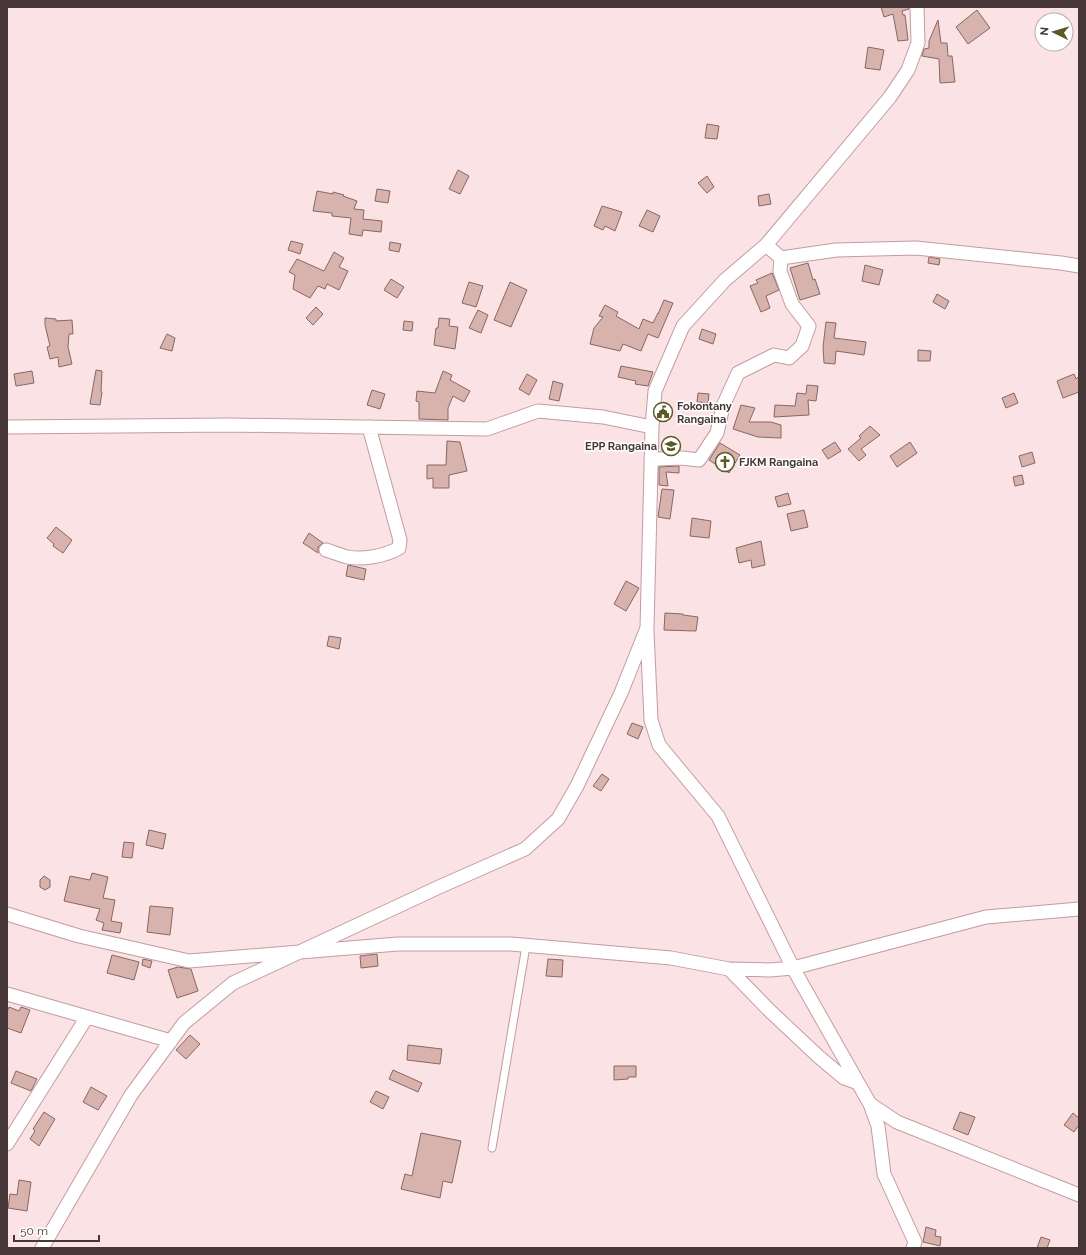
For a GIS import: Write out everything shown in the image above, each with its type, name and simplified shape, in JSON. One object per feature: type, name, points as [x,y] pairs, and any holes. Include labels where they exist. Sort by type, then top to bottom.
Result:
[{"type":"street","points":[[913,1248],[915,1242],[884,1174],[878,1126],[870,1104],[793,968],[718,816],[659,745],[651,720],[647,628],[652,427],[655,391],[682,326],[725,280],[766,245],[890,97],[908,70],[918,43],[917,7]]},
{"type":"street","points":[[766,245],[782,258],[836,250],[916,248],[1079,266]]},
{"type":"street","points":[[651,458],[682,458],[699,460],[717,432],[722,406],[738,373],[774,355],[789,358],[802,346],[809,326],[792,304],[780,271],[782,258]]},
{"type":"street","points":[[7,427],[230,425],[487,429],[538,411],[603,417],[652,427]]},
{"type":"street","points":[[326,550],[347,557],[360,558],[391,553],[399,548],[400,540],[369,427]]},
{"type":"street","points":[[42,1248],[131,1096],[184,1023],[233,983],[525,849],[558,819],[577,786],[614,706],[647,628]]},
{"type":"street","points":[[7,914],[79,936],[189,961],[398,944],[511,944],[671,958],[729,969],[770,970],[793,968],[986,917],[1079,909]]},
{"type":"street","points":[[729,969],[770,1011],[820,1057],[844,1078],[858,1083]]},
{"type":"street","points":[[7,994],[171,1041]]},
{"type":"street","points":[[7,1144],[88,1017]]},
{"type":"street","points":[[870,1104],[897,1122],[1079,1195]]},
{"type":"lane","points":[[492,1148],[526,946]]},
{"type":"building","points":[[881,7],[908,7],[909,9],[902,11],[903,15],[905,15],[908,40],[898,41],[893,14],[884,17]]},
{"type":"building","points":[[977,10],[990,28],[968,44],[956,27]]},
{"type":"building","points":[[938,20],[941,43],[947,43],[948,56],[952,56],[955,82],[940,83],[939,59],[922,56],[924,49],[929,48],[929,41]]},
{"type":"building","points":[[868,47],[884,50],[880,70],[865,68]]},
{"type":"building","points":[[707,124],[719,126],[717,139],[705,138]]},
{"type":"building","points":[[458,170],[469,176],[460,194],[449,189]]},
{"type":"building","points":[[707,176],[714,187],[707,193],[698,183]]},
{"type":"building","points":[[377,189],[390,191],[388,203],[375,201]]},
{"type":"building","points":[[317,191],[333,194],[333,192],[357,201],[354,209],[364,210],[363,219],[382,221],[381,232],[363,230],[362,236],[349,234],[351,218],[332,216],[332,213],[313,211]]},
{"type":"building","points":[[769,194],[771,204],[759,206],[758,196]]},
{"type":"building","points":[[602,206],[622,212],[615,231],[605,226],[603,230],[594,226]]},
{"type":"building","points":[[647,210],[660,216],[653,232],[639,226]]},
{"type":"building","points":[[291,241],[303,244],[300,254],[288,250]]},
{"type":"building","points":[[390,242],[401,244],[399,252],[389,250]]},
{"type":"building","points":[[334,252],[344,258],[339,267],[348,271],[339,290],[327,284],[325,289],[318,286],[310,298],[293,289],[295,275],[289,272],[297,259],[324,271]]},
{"type":"building","points":[[929,257],[940,259],[939,265],[928,263]]},
{"type":"building","points":[[808,263],[813,280],[815,279],[820,294],[800,300],[790,268]]},
{"type":"building","points":[[865,265],[883,270],[879,285],[862,281]]},
{"type":"building","points":[[772,273],[779,290],[766,296],[770,308],[761,312],[750,286],[758,283],[756,280]]},
{"type":"building","points":[[391,279],[404,287],[397,298],[384,290]]},
{"type":"building","points":[[469,282],[483,286],[476,307],[462,303]]},
{"type":"building","points":[[510,282],[527,290],[511,327],[494,320]]},
{"type":"building","points":[[937,294],[949,301],[945,309],[933,302]]},
{"type":"building","points":[[664,300],[673,303],[658,338],[648,334],[641,351],[623,344],[620,351],[590,344],[594,328],[603,317],[599,316],[605,305],[618,312],[616,316],[639,329],[643,319],[653,323]]},
{"type":"building","points":[[316,307],[323,314],[313,325],[306,318]]},
{"type":"building","points":[[478,310],[488,315],[481,333],[469,328]]},
{"type":"building","points":[[45,318],[56,319],[56,321],[72,320],[73,334],[69,334],[68,347],[72,364],[59,367],[58,357],[50,359],[47,347],[50,346],[45,325]]},
{"type":"building","points":[[439,318],[450,319],[449,326],[458,327],[455,349],[434,345]]},
{"type":"building","points":[[404,321],[413,322],[412,331],[403,330]]},
{"type":"building","points":[[826,322],[836,323],[834,338],[866,342],[864,355],[836,351],[835,364],[824,363],[823,347]]},
{"type":"building","points":[[702,329],[716,334],[713,344],[699,339]]},
{"type":"building","points":[[167,334],[175,338],[172,351],[160,348]]},
{"type":"building","points":[[918,350],[931,351],[930,361],[918,361]]},
{"type":"building","points":[[621,366],[653,372],[648,386],[635,384],[636,381],[618,377]]},
{"type":"building","points":[[96,370],[102,371],[102,392],[100,405],[90,404]]},
{"type":"building","points":[[32,371],[34,383],[16,386],[14,374]]},
{"type":"building","points":[[443,371],[452,375],[450,380],[470,391],[464,402],[453,396],[448,408],[448,420],[419,419],[419,402],[416,401],[417,391],[435,393]]},
{"type":"building","points":[[527,374],[537,380],[529,395],[519,389]]},
{"type":"building","points":[[1074,374],[1076,379],[1079,376],[1079,392],[1063,398],[1057,381]]},
{"type":"building","points":[[553,381],[563,384],[559,401],[549,399]]},
{"type":"building","points":[[807,385],[818,386],[816,401],[808,400],[809,415],[774,417],[775,405],[795,406],[797,393],[806,394]]},
{"type":"building","points":[[372,390],[385,394],[380,409],[367,405]]},
{"type":"building","points":[[698,393],[709,394],[708,403],[697,402]]},
{"type":"building","points":[[1014,393],[1018,403],[1006,408],[1002,398]]},
{"type":"building","points":[[741,405],[755,408],[749,422],[771,422],[781,425],[781,438],[758,437],[733,429]]},
{"type":"building","points":[[870,426],[880,435],[861,449],[866,455],[859,461],[848,449],[861,438],[859,436]]},
{"type":"building","points":[[447,441],[460,442],[467,471],[449,475],[449,488],[433,488],[433,478],[427,479],[427,465],[446,465]]},
{"type":"building","points":[[835,442],[841,451],[828,459],[822,450]]},
{"type":"building","points":[[910,442],[917,453],[897,467],[890,456]]},
{"type":"building","points":[[720,443],[740,455],[729,473],[709,460]]},
{"type":"building","points":[[1032,452],[1035,463],[1022,467],[1019,456]]},
{"type":"building","points":[[679,466],[679,473],[666,472],[668,486],[659,485],[659,467]]},
{"type":"building","points":[[1022,475],[1024,484],[1015,486],[1013,477]]},
{"type":"building","points":[[662,489],[674,490],[670,519],[658,517]]},
{"type":"building","points":[[788,493],[791,504],[778,507],[775,497]]},
{"type":"building","points":[[804,510],[808,527],[791,531],[787,514]]},
{"type":"building","points":[[692,518],[711,521],[709,538],[690,536]]},
{"type":"building","points":[[56,527],[72,540],[63,553],[53,546],[54,544],[47,538]]},
{"type":"building","points":[[309,533],[323,543],[318,547],[318,553],[303,543]]},
{"type":"building","points":[[761,541],[765,565],[752,568],[751,560],[739,563],[736,548]]},
{"type":"building","points":[[348,565],[366,569],[364,580],[346,576]]},
{"type":"building","points":[[626,581],[639,588],[626,611],[614,604]]},
{"type":"building","points":[[665,613],[698,617],[696,631],[664,630]]},
{"type":"building","points":[[329,636],[341,638],[339,649],[327,646]]},
{"type":"building","points":[[632,723],[643,727],[638,739],[627,734]]},
{"type":"building","points":[[602,774],[609,779],[601,791],[593,786]]},
{"type":"building","points":[[149,830],[166,834],[163,849],[146,845]]},
{"type":"building","points":[[124,842],[134,843],[132,858],[122,857]]},
{"type":"building","points":[[92,873],[108,877],[103,898],[115,900],[111,921],[122,923],[120,933],[102,930],[104,923],[96,920],[100,909],[64,901],[70,876],[90,880]]},
{"type":"building","points":[[44,876],[50,880],[50,887],[45,890],[40,887],[40,880]]},
{"type":"building","points":[[150,906],[173,908],[170,935],[147,932]]},
{"type":"building","points":[[377,954],[378,966],[361,968],[360,956]]},
{"type":"building","points":[[112,955],[139,962],[134,980],[107,973]]},
{"type":"building","points":[[143,959],[152,961],[150,968],[142,965]]},
{"type":"building","points":[[548,959],[563,960],[562,977],[546,976]]},
{"type":"building","points":[[178,967],[191,969],[198,991],[177,998],[168,970]]},
{"type":"building","points":[[9,1007],[19,1011],[21,1007],[30,1010],[21,1033],[7,1028],[7,1012]]},
{"type":"building","points":[[190,1035],[200,1044],[186,1059],[176,1050]]},
{"type":"building","points":[[408,1045],[442,1049],[440,1064],[407,1060]]},
{"type":"building","points":[[614,1066],[636,1066],[636,1077],[614,1080]]},
{"type":"building","points":[[393,1070],[422,1083],[418,1092],[389,1079]]},
{"type":"building","points":[[16,1071],[37,1079],[31,1091],[11,1083]]},
{"type":"building","points":[[91,1087],[107,1096],[98,1110],[83,1102]]},
{"type":"building","points":[[376,1091],[389,1097],[383,1109],[370,1102]]},
{"type":"building","points":[[44,1112],[55,1119],[39,1146],[30,1139],[35,1131],[33,1129]]},
{"type":"building","points":[[960,1112],[975,1117],[968,1135],[953,1129]]},
{"type":"building","points":[[1073,1113],[1079,1118],[1079,1125],[1074,1132],[1064,1125]]},
{"type":"building","points":[[421,1133],[461,1141],[452,1183],[443,1181],[440,1198],[401,1189],[405,1174],[412,1176]]},
{"type":"building","points":[[19,1180],[31,1182],[27,1211],[8,1208],[10,1194],[17,1195]]},
{"type":"building","points":[[926,1227],[936,1230],[935,1236],[941,1237],[940,1246],[923,1242]]},
{"type":"building","points":[[1041,1237],[1050,1240],[1047,1248],[1037,1248]]},
{"type":"place","name":"Fokontany Rangaina","points":[[663,412]]},
{"type":"place","name":"EPP Rangaina","points":[[671,446]]},
{"type":"place","name":"FJKM Rangaina","points":[[725,462]]}]
